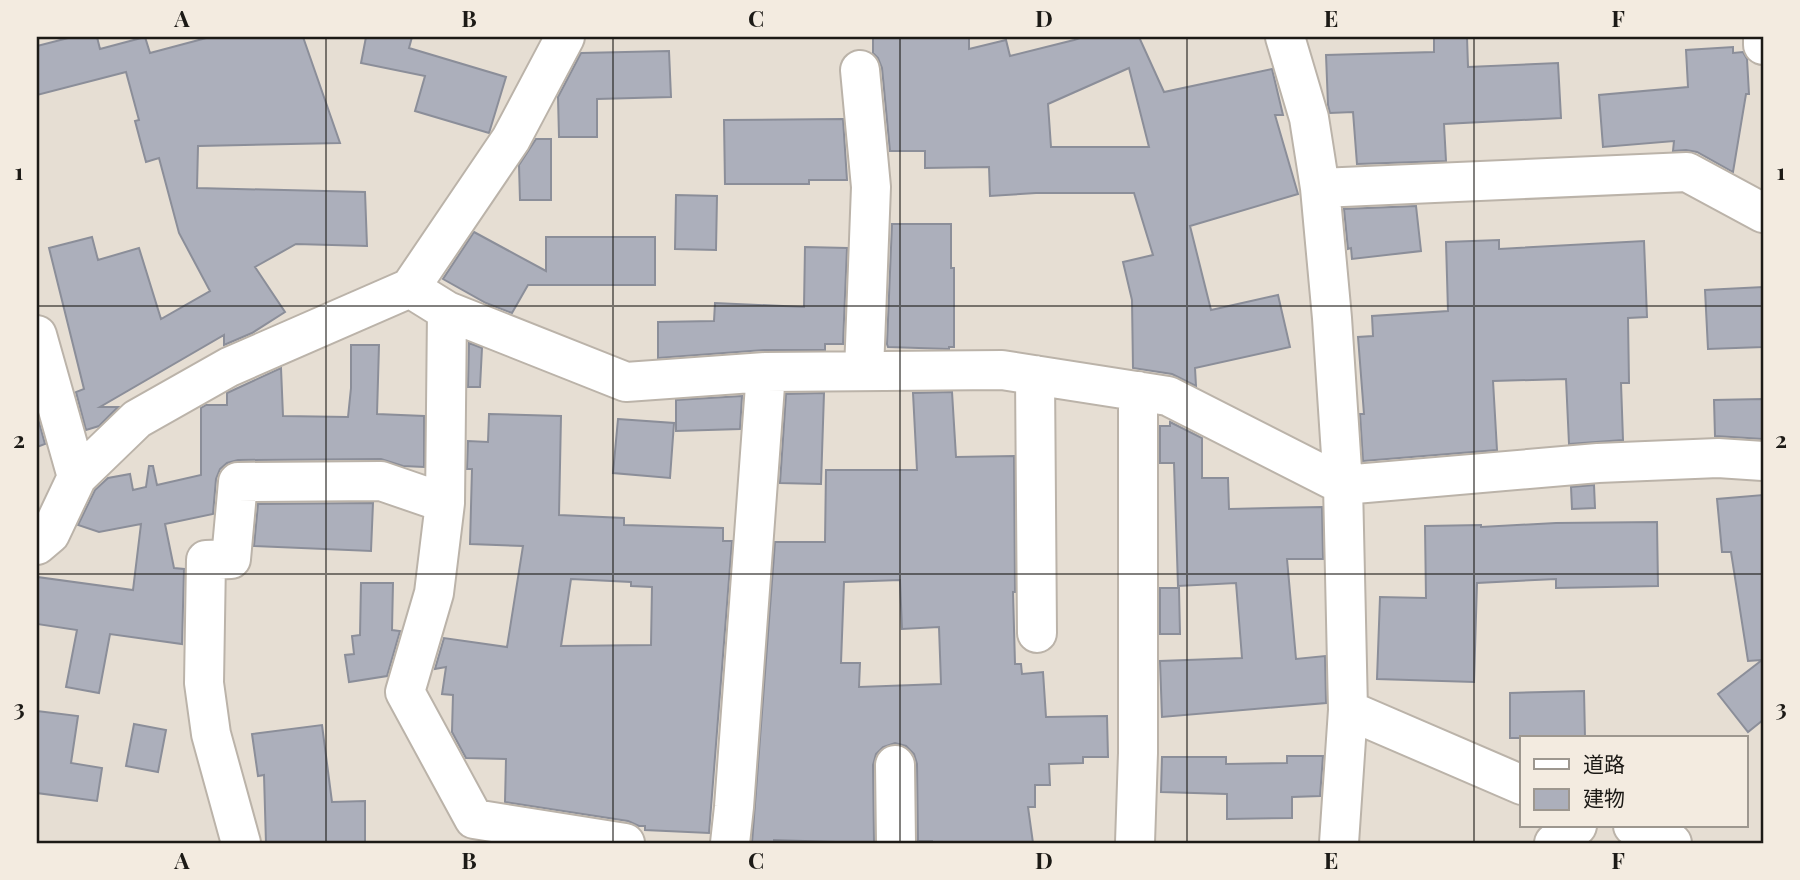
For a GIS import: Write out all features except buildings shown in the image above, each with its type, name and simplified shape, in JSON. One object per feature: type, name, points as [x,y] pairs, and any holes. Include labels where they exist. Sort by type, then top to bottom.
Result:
[{"type":"street","points":[[37,545],[50,534],[77,477],[137,419],[229,367],[410,288],[511,139],[565,37]]},
{"type":"street","points":[[1285,37],[1309,118],[1320,188],[1332,318],[1343,485],[1348,710],[1339,843]]},
{"type":"street","points":[[1763,37],[1763,45]]},
{"type":"street","points":[[860,70],[871,187],[864,371]]},
{"type":"street","points":[[1320,188],[1686,172],[1763,213]]},
{"type":"street","points":[[410,288],[447,311],[626,382],[766,372],[1002,370],[1167,396],[1343,485],[1598,463],[1718,458],[1763,461]]},
{"type":"street","points":[[447,311],[445,503],[435,593],[405,692],[474,819],[625,843]]},
{"type":"street","points":[[37,335],[77,477]]},
{"type":"street","points":[[730,843],[766,372]]},
{"type":"street","points":[[1035,375],[1037,633]]},
{"type":"street","points":[[1135,843],[1138,753],[1138,391]]},
{"type":"street","points":[[241,843],[211,734],[204,683],[206,559],[232,559],[238,482],[381,481],[445,503]]},
{"type":"street","points":[[1348,710],[1520,784]]},
{"type":"street","points":[[895,765],[896,843]]},
{"type":"street","points":[[1554,843],[1574,828]]},
{"type":"street","points":[[1638,828],[1672,843]]}]
